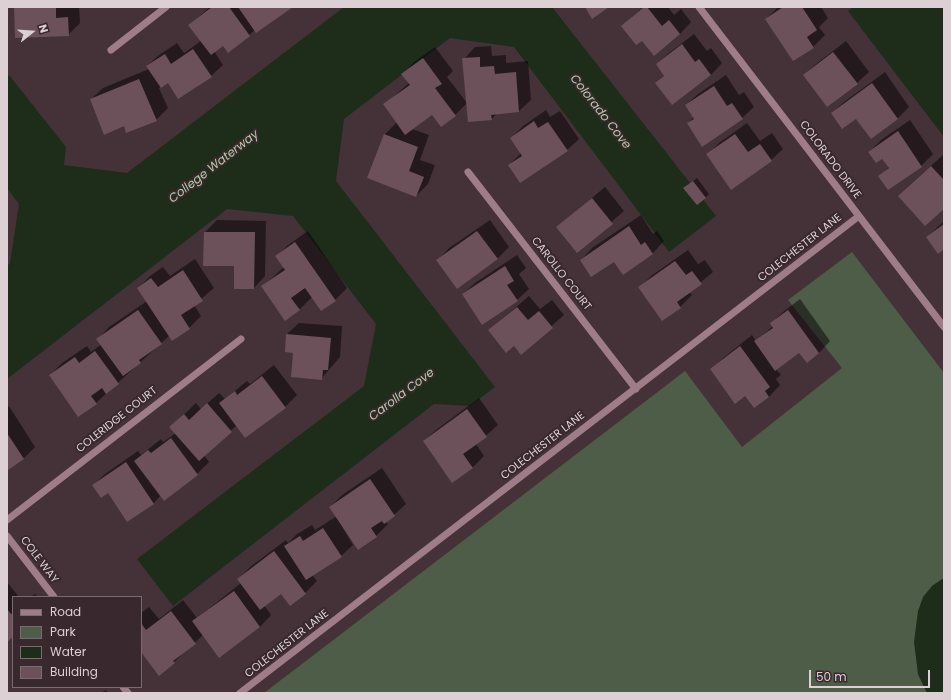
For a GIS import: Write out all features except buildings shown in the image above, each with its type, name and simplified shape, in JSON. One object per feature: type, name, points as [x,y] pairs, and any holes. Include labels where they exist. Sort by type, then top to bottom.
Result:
[{"type":"street","points":[[110,50],[166,7]]},
{"type":"street","name":"COLORADO DRIVE","points":[[700,7],[944,327]]},
{"type":"street","name":"CAROLLO COURT","points":[[468,172],[636,389]]},
{"type":"street","name":"COLECHESTER LANE","points":[[240,693],[859,216]]},
{"type":"street","name":"COLERIDGE COURT","points":[[7,520],[241,339]]},
{"type":"street","name":"COLE WAY","points":[[7,536],[53,596]]},
{"type":"green space","points":[[852,252],[944,373],[944,578],[932,586],[918,674],[927,693],[264,693],[685,371],[742,447],[842,368],[788,300]]},
{"type":"water","points":[[344,7],[552,7],[716,216],[669,252],[514,47],[450,38],[344,119],[336,181],[495,387],[470,406],[434,404],[173,606],[137,559],[364,386],[376,324],[293,216],[227,209],[7,379],[7,266],[10,263],[19,204],[7,188],[7,77],[9,75],[66,147],[64,165],[127,173]]},
{"type":"water","points":[[853,7],[944,7],[944,137],[848,11]]},
{"type":"water","points":[[944,578],[944,693],[927,693],[918,674],[914,642],[918,611],[923,597],[932,586]]},
{"type":"water label","name":"Colorado Cove","points":[[600,112]]},
{"type":"water label","name":"College Waterway","points":[[214,167]]},
{"type":"water label","name":"Carolla Cove","points":[[402,395]]}]
